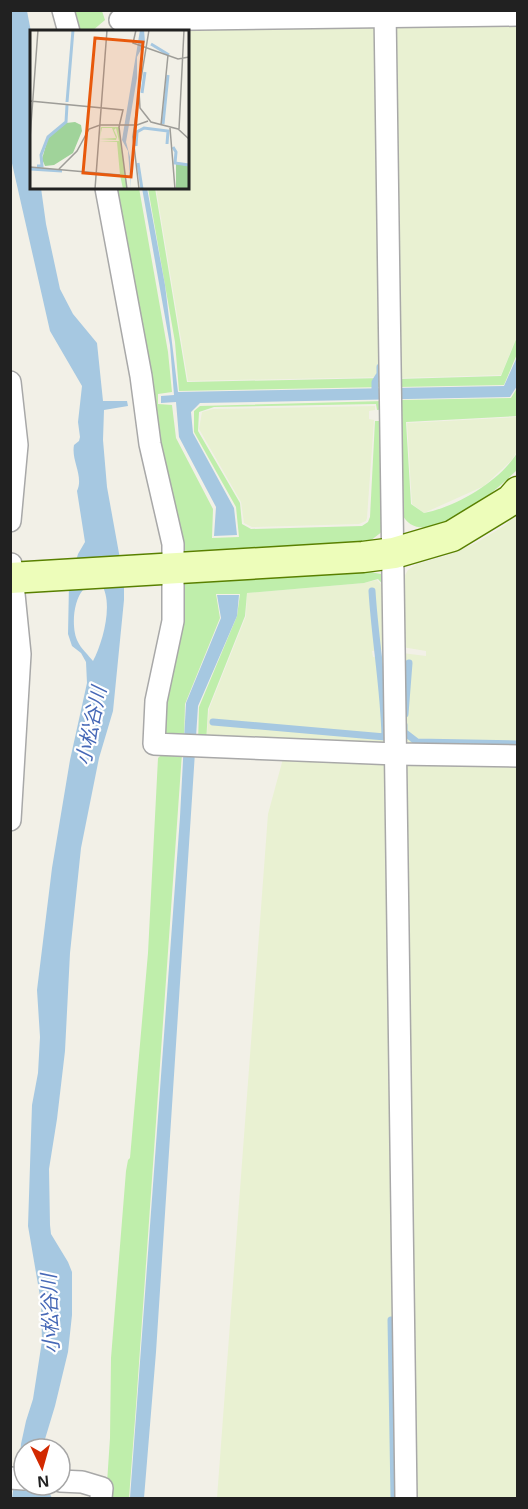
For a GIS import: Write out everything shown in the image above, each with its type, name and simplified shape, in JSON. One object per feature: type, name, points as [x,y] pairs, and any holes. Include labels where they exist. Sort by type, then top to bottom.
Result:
[{"type":"street","points":[[63,10],[68,30]]},
{"type":"street","points":[[386,13],[406,1498]]},
{"type":"street","points":[[120,20],[386,13],[518,15]]},
{"type":"street","points":[[106,189],[141,376],[150,444],[173,544],[165,568],[173,621],[156,701],[154,744],[396,754],[518,756]]},
{"type":"street","points":[[10,382],[17,445],[10,521]]},
{"type":"street","points":[[10,820],[20,654],[16,574],[363,557],[394,553],[452,536],[511,500],[518,492]]},
{"type":"street","points":[[72,1482],[102,1488],[101,1498]]},
{"type":"green space","points":[[67,11],[102,11],[105,20],[93,30],[73,30]]},
{"type":"green space","points":[[517,20],[518,334],[501,375],[397,378],[396,24]]},
{"type":"green space","points":[[129,24],[373,24],[378,29],[384,377],[188,381],[156,189],[189,189],[189,30],[131,30]]},
{"type":"green space","points":[[112,189],[139,189],[168,352],[172,392],[158,394],[158,404],[172,405],[176,438],[213,509],[212,538],[239,537],[236,507],[194,432],[194,411],[200,406],[384,401],[384,409],[377,410],[376,404],[214,407],[199,412],[198,431],[240,503],[242,524],[251,529],[362,526],[368,522],[375,421],[384,421],[383,531],[370,541],[295,547],[179,551]]},
{"type":"green space","points":[[148,189],[155,189],[187,382],[384,378],[384,387],[179,391],[175,342]]},
{"type":"green space","points":[[517,337],[517,354],[504,385],[398,387],[398,379],[501,376]]},
{"type":"green space","points":[[517,388],[517,416],[406,422],[411,504],[424,513],[463,499],[489,483],[517,453],[517,470],[477,504],[441,524],[424,528],[411,524],[401,512],[399,400],[511,398]]},
{"type":"green space","points":[[375,406],[375,410],[369,411],[369,419],[374,420],[367,518],[359,524],[252,527],[244,523],[241,502],[199,429],[202,412],[213,409]]},
{"type":"green space","points":[[517,417],[517,451],[512,460],[484,486],[424,513],[412,504],[407,423]]},
{"type":"green space","points":[[517,514],[517,749],[412,746],[402,735],[402,653],[426,656],[426,651],[402,647],[401,590],[404,577],[408,570],[417,564],[445,556],[476,543],[504,526]]},
{"type":"green space","points":[[365,571],[381,574],[387,589],[378,579],[364,583],[247,593],[245,616],[208,709],[206,744],[198,744],[199,707],[237,616],[240,594],[216,594],[220,618],[185,704],[184,743],[160,732],[180,580]]},
{"type":"green space","points":[[377,580],[387,590],[388,649],[372,651],[373,657],[384,656],[387,746],[206,744],[209,709],[246,616],[247,593]]},
{"type":"green space","points":[[163,753],[182,753],[129,1498],[106,1498],[110,1438],[111,1358],[126,1171],[130,1158],[148,953],[158,758]]},
{"type":"green space","points":[[284,755],[386,759],[401,1498],[217,1498],[268,814]]},
{"type":"green space","points":[[517,760],[517,1498],[414,1498],[405,765]]},
{"type":"water","name":"小松谷川","points":[[10,11],[27,11],[31,30],[30,189],[41,189],[60,289],[73,314],[97,343],[103,401],[127,401],[128,406],[104,410],[103,440],[107,487],[124,581],[124,600],[113,711],[99,758],[81,848],[70,953],[65,1051],[49,1169],[51,1234],[72,1272],[72,1315],[68,1352],[46,1437],[23,1437],[33,1399],[42,1341],[41,1302],[28,1226],[32,1105],[38,1073],[40,1037],[37,990],[52,868],[70,760],[87,683],[86,662],[81,653],[72,646],[68,634],[69,584],[78,554],[85,542],[77,491],[79,480],[74,457],[74,445],[80,437],[78,422],[82,386],[50,331],[11,159]],"holes":[[[91,584],[101,584],[107,601],[106,622],[93,661],[78,642],[74,630],[77,601],[84,589]]]},
{"type":"water","points":[[142,189],[147,189],[165,285],[178,392],[504,386],[517,357],[517,386],[510,397],[200,403],[191,412],[193,433],[234,508],[237,535],[214,536],[216,507],[179,437],[176,402],[161,403],[161,396],[174,395],[170,345]]},
{"type":"water","points":[[217,595],[239,595],[237,616],[198,706],[156,1352],[144,1498],[130,1498],[180,817],[186,703],[221,618]]},
{"type":"water","points":[[51,1497],[52,1498],[12,1498]]},
{"type":"waterway","points":[[375,393],[375,382],[380,374],[380,367]]},
{"type":"waterway","points":[[213,722],[385,737],[372,591]]},
{"type":"waterway","points":[[405,714],[409,663]]},
{"type":"waterway","points":[[404,725],[404,732],[417,742],[518,744]]},
{"type":"waterway","points":[[391,1320],[394,1498]]}]
